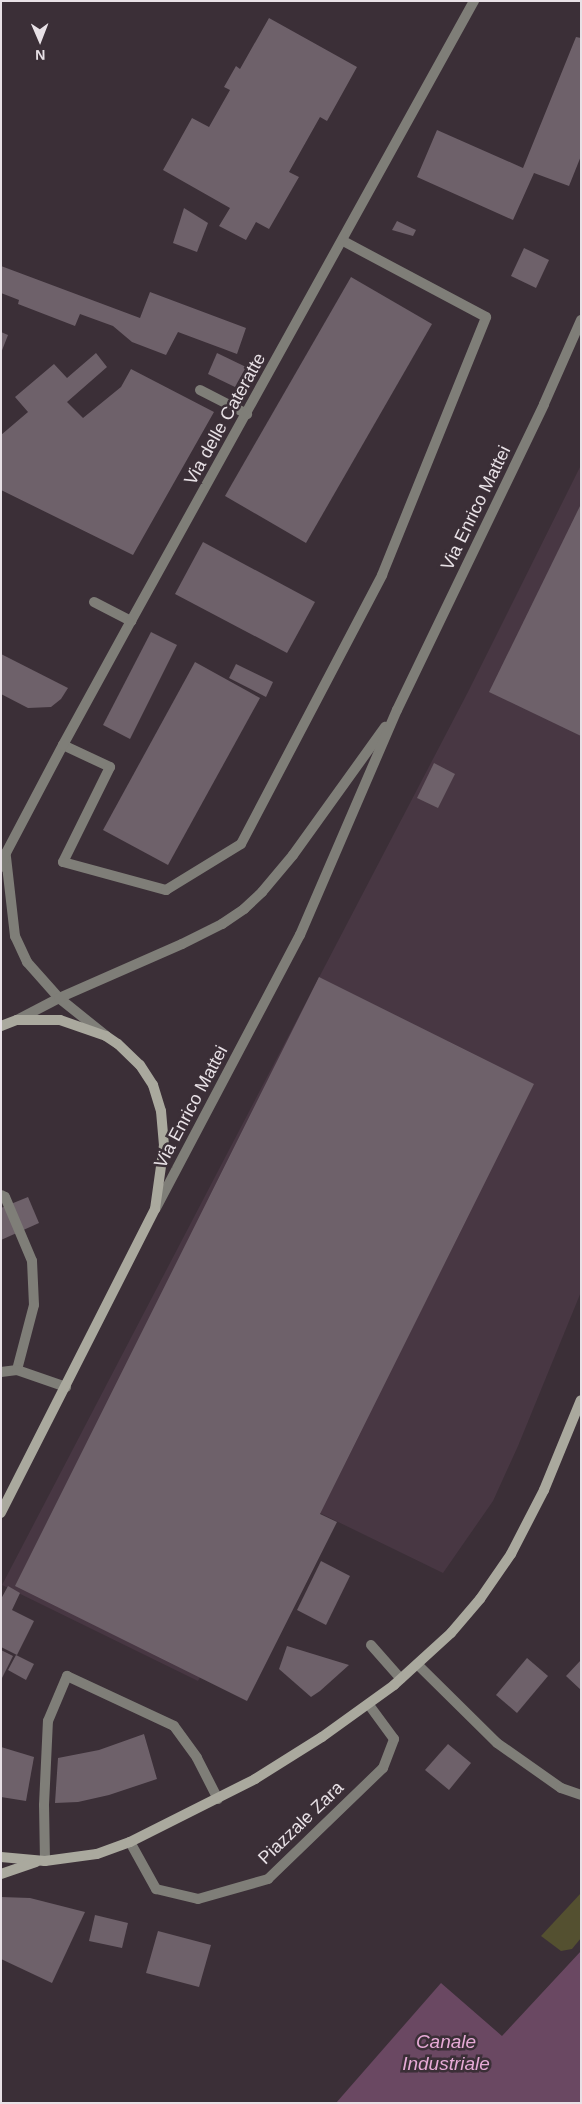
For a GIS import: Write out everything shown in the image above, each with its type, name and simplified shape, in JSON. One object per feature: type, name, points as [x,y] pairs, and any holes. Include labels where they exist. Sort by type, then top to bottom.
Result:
[{"type":"main road","points":[[1,1026],[17,1020],[60,1020],[106,1036],[131,1054],[153,1085],[164,1127],[164,1145],[155,1209]]},
{"type":"main road","name":"Via Enrico Mattei","points":[[1,1513],[155,1209]]},
{"type":"main road","points":[[1,1874],[41,1861],[98,1854],[130,1842],[218,1799],[289,1758],[369,1704],[418,1666],[451,1634],[480,1599],[512,1554],[544,1490],[581,1400]]},
{"type":"main road","points":[[1,1857],[41,1861]]},
{"type":"street","name":"Via delle Cateratte","points":[[1,867],[6,853],[63,745],[474,1]]},
{"type":"street","points":[[63,745],[110,768],[63,862],[166,890],[241,844],[382,575],[486,317],[343,241]]},
{"type":"street","name":"Via Enrico Mattei","points":[[155,1209],[300,935],[397,710],[544,404],[581,320]]},
{"type":"street","points":[[200,390],[247,414]]},
{"type":"street","points":[[94,602],[131,621]]},
{"type":"street","name":"Via Enrico Mattei","points":[[17,1020],[59,998],[182,944],[222,924],[244,909],[262,892],[293,855],[397,710]]},
{"type":"street","points":[[6,853],[15,936],[28,962],[59,998],[106,1036]]},
{"type":"street","points":[[1,1195],[5,1197],[32,1260],[34,1304],[17,1370]]},
{"type":"street","points":[[1,1372],[17,1370],[66,1387]]},
{"type":"street","points":[[371,1645],[401,1679]]},
{"type":"street","points":[[418,1666],[497,1743],[561,1788],[581,1796]]},
{"type":"street","points":[[41,1861],[48,1721],[67,1676],[174,1726],[197,1758],[218,1799]]},
{"type":"street","name":"Piazzale Zara","points":[[130,1842],[156,1889],[198,1899],[268,1879],[383,1768],[394,1739],[369,1704]]},
{"type":"shaded area","points":[[581,465],[581,1292],[518,1446],[493,1501],[443,1573],[293,1500],[198,1681],[2,1585],[469,690]]},
{"type":"shaded area","points":[[581,1893],[581,1938],[572,1949],[561,1951],[541,1936]]},
{"type":"water","name":"Canale Industriale","points":[[581,1951],[581,2103],[336,2103],[441,1983],[502,2036]]},
{"type":"building","points":[[269,18],[357,67],[327,121],[320,117],[289,172],[299,177],[269,229],[256,222],[246,240],[219,226],[230,208],[163,170],[192,118],[209,127],[230,90],[224,87],[236,66],[240,69]]},
{"type":"building","points":[[576,37],[581,38],[581,156],[569,186],[534,173],[513,220],[417,177],[437,130],[523,168]]},
{"type":"building","points":[[184,208],[208,223],[197,252],[173,243]]},
{"type":"building","points":[[397,221],[416,230],[413,236],[392,230]]},
{"type":"building","points":[[524,248],[549,260],[536,288],[511,276]]},
{"type":"building","points":[[1,266],[140,318],[150,292],[246,328],[237,354],[178,332],[166,355],[132,342],[113,326],[80,314],[75,326],[18,304],[19,300],[1,293]]},
{"type":"building","points":[[351,277],[432,324],[306,543],[225,496]]},
{"type":"building","points":[[1,332],[8,335],[1,353]]},
{"type":"building","points":[[96,353],[107,367],[67,402],[83,418],[121,387],[131,369],[214,412],[133,555],[1,490],[1,435],[28,412],[15,397],[54,364],[67,378]]},
{"type":"building","points":[[217,353],[246,367],[235,387],[208,374]]},
{"type":"building","points":[[581,504],[581,736],[489,692]]},
{"type":"building","points":[[203,542],[315,602],[287,653],[175,594]]},
{"type":"building","points":[[151,632],[177,645],[130,739],[103,725]]},
{"type":"building","points":[[1,654],[68,688],[61,699],[51,707],[28,708],[1,694]]},
{"type":"building","points":[[195,662],[260,698],[168,865],[103,830]]},
{"type":"building","points":[[236,664],[273,682],[266,697],[229,678]]},
{"type":"building","points":[[434,763],[455,774],[438,808],[417,798]]},
{"type":"building","points":[[319,977],[534,1084],[320,1514],[337,1522],[247,1701],[15,1586]]},
{"type":"building","points":[[28,1197],[39,1223],[1,1240],[1,1208]]},
{"type":"building","points":[[321,1561],[350,1576],[326,1625],[297,1610]]},
{"type":"building","points":[[8,1586],[20,1593],[12,1610],[34,1621],[17,1655],[1,1647],[1,1599]]},
{"type":"building","points":[[287,1646],[349,1665],[311,1697],[279,1669]]},
{"type":"building","points":[[1,1650],[13,1656],[1,1680]]},
{"type":"building","points":[[16,1655],[34,1664],[26,1680],[8,1670]]},
{"type":"building","points":[[527,1658],[548,1676],[517,1713],[496,1695]]},
{"type":"building","points":[[581,1660],[581,1690],[566,1676]]},
{"type":"building","points":[[144,1734],[157,1779],[109,1795],[78,1802],[55,1803],[58,1758],[99,1750]]},
{"type":"building","points":[[448,1744],[471,1763],[449,1790],[425,1770]]},
{"type":"building","points":[[1,1747],[34,1757],[26,1801],[1,1797]]},
{"type":"building","points":[[1,1897],[30,1898],[85,1912],[52,1983],[1,1959]]},
{"type":"building","points":[[95,1915],[128,1923],[122,1948],[89,1941]]},
{"type":"building","points":[[158,1931],[211,1945],[199,1987],[146,1973]]}]
